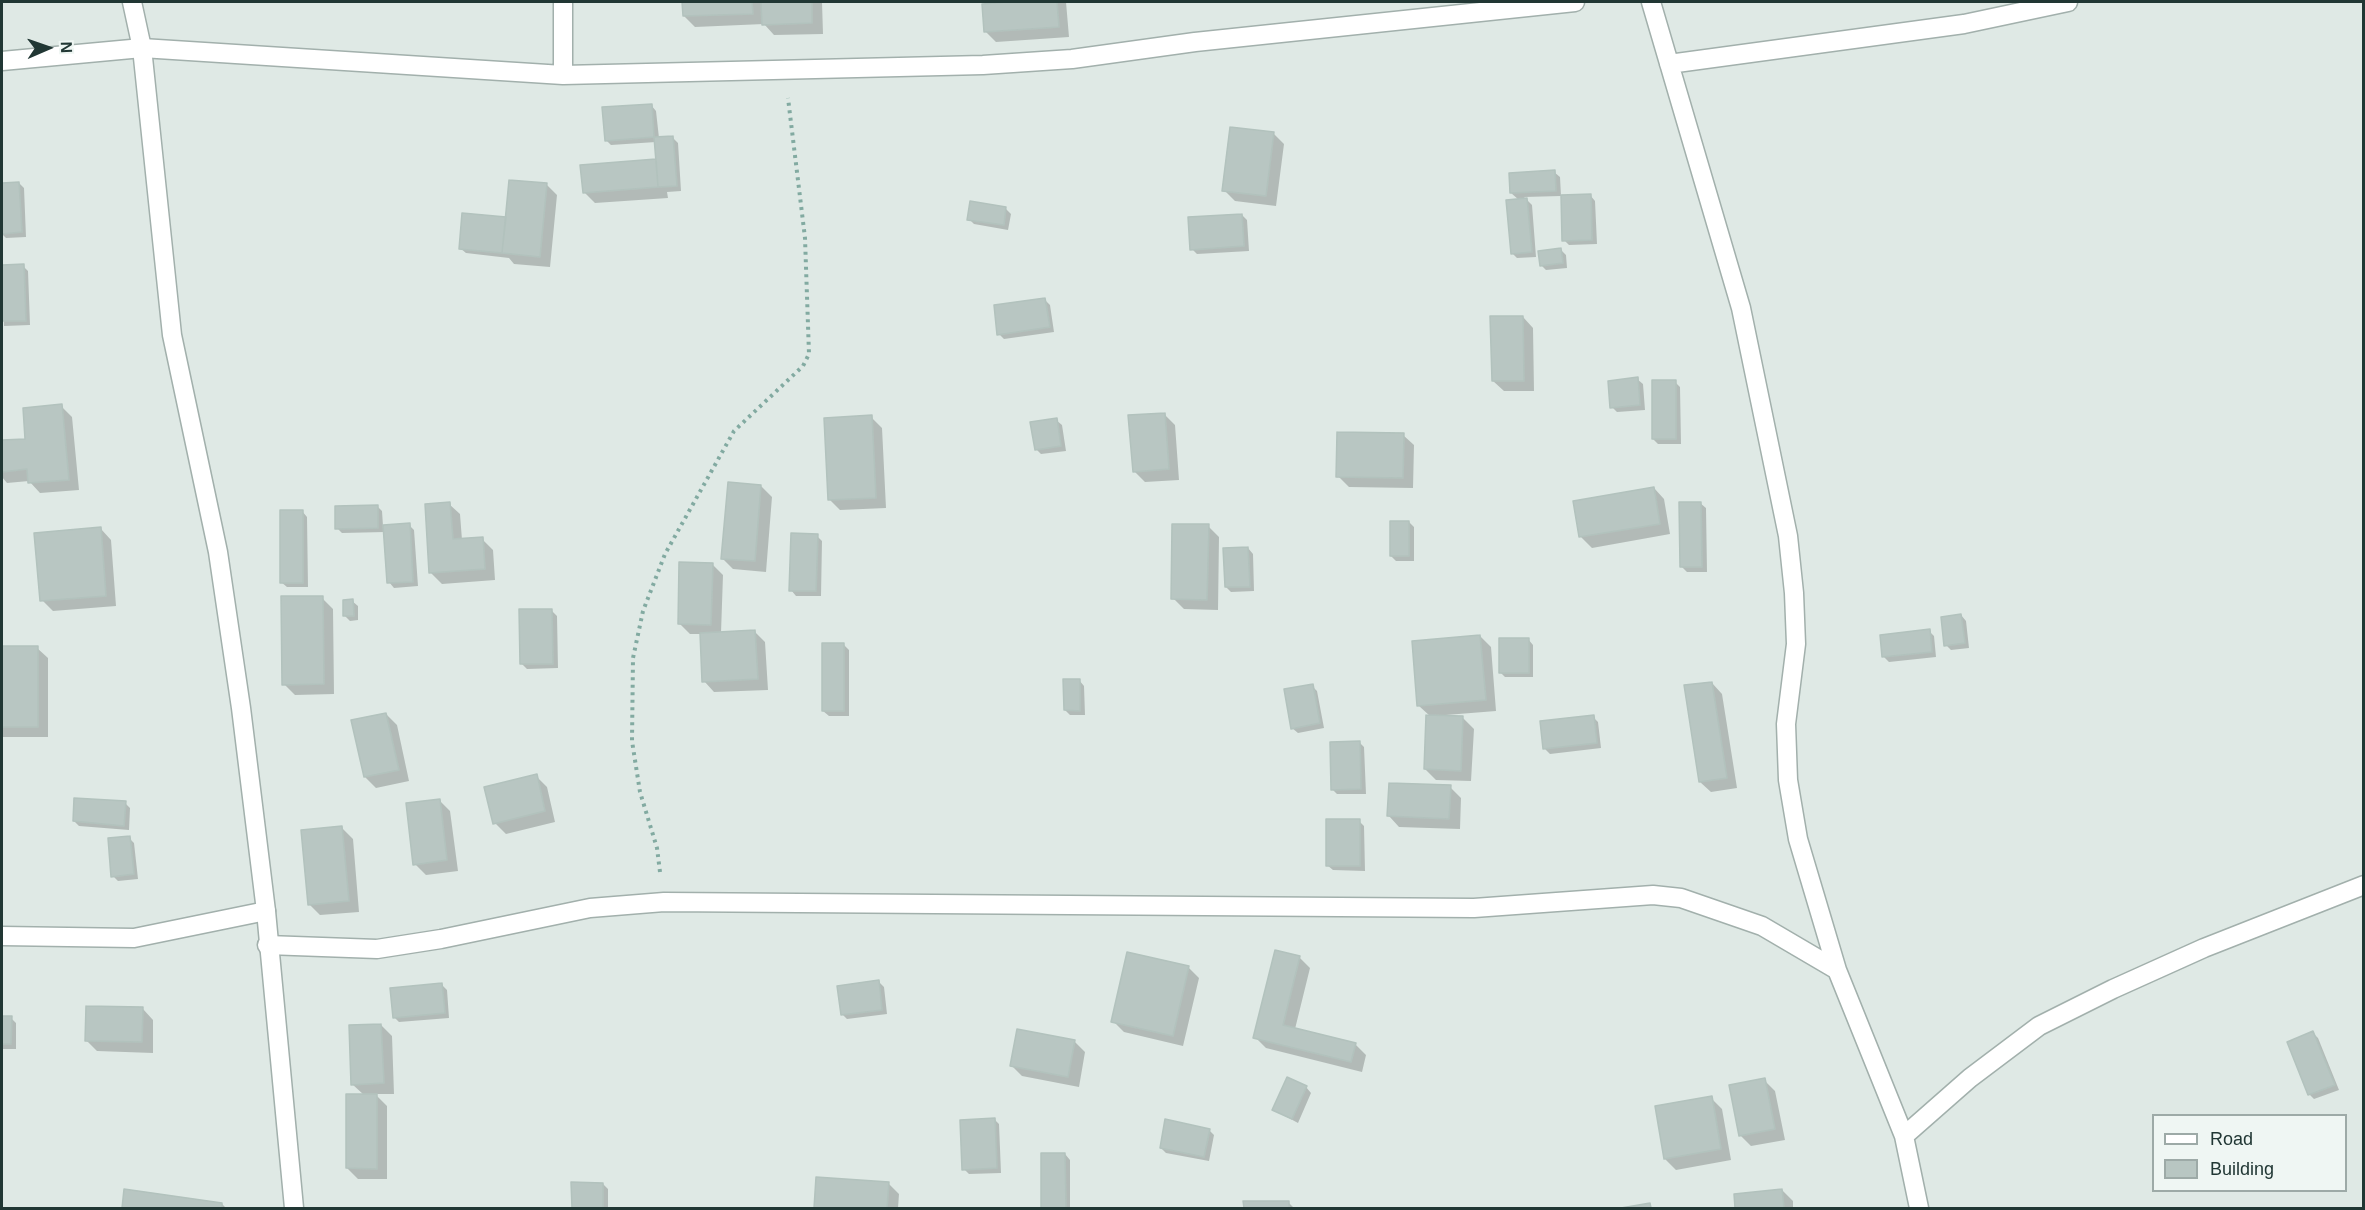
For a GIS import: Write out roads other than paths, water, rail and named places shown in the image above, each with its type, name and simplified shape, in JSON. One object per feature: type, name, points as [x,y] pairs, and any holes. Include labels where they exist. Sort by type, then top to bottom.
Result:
[{"type":"street","points":[[132,2],[142,48],[172,335],[218,552],[266,911],[267,945],[294,1209]]},
{"type":"street","points":[[563,2],[563,75]]},
{"type":"street","points":[[2,61],[142,48],[563,75],[948,66],[1072,59],[1195,42],[1575,2]]},
{"type":"street","points":[[1651,2],[1741,308],[1788,536],[1796,644],[1786,714],[1788,780],[1798,839],[1837,969],[1904,1136],[1919,1209]]},
{"type":"street","points":[[1669,64],[1964,24],[2068,2]]},
{"type":"street","points":[[1904,1136],[1970,1078],[2039,1026],[2113,989],[2204,948],[2364,885]]},
{"type":"street","points":[[267,945],[377,949],[441,939],[590,908],[664,902],[1473,908],[1653,895],[1682,898],[1762,926],[1837,969]]},
{"type":"street","points":[[2,936],[134,938],[266,911]]}]
